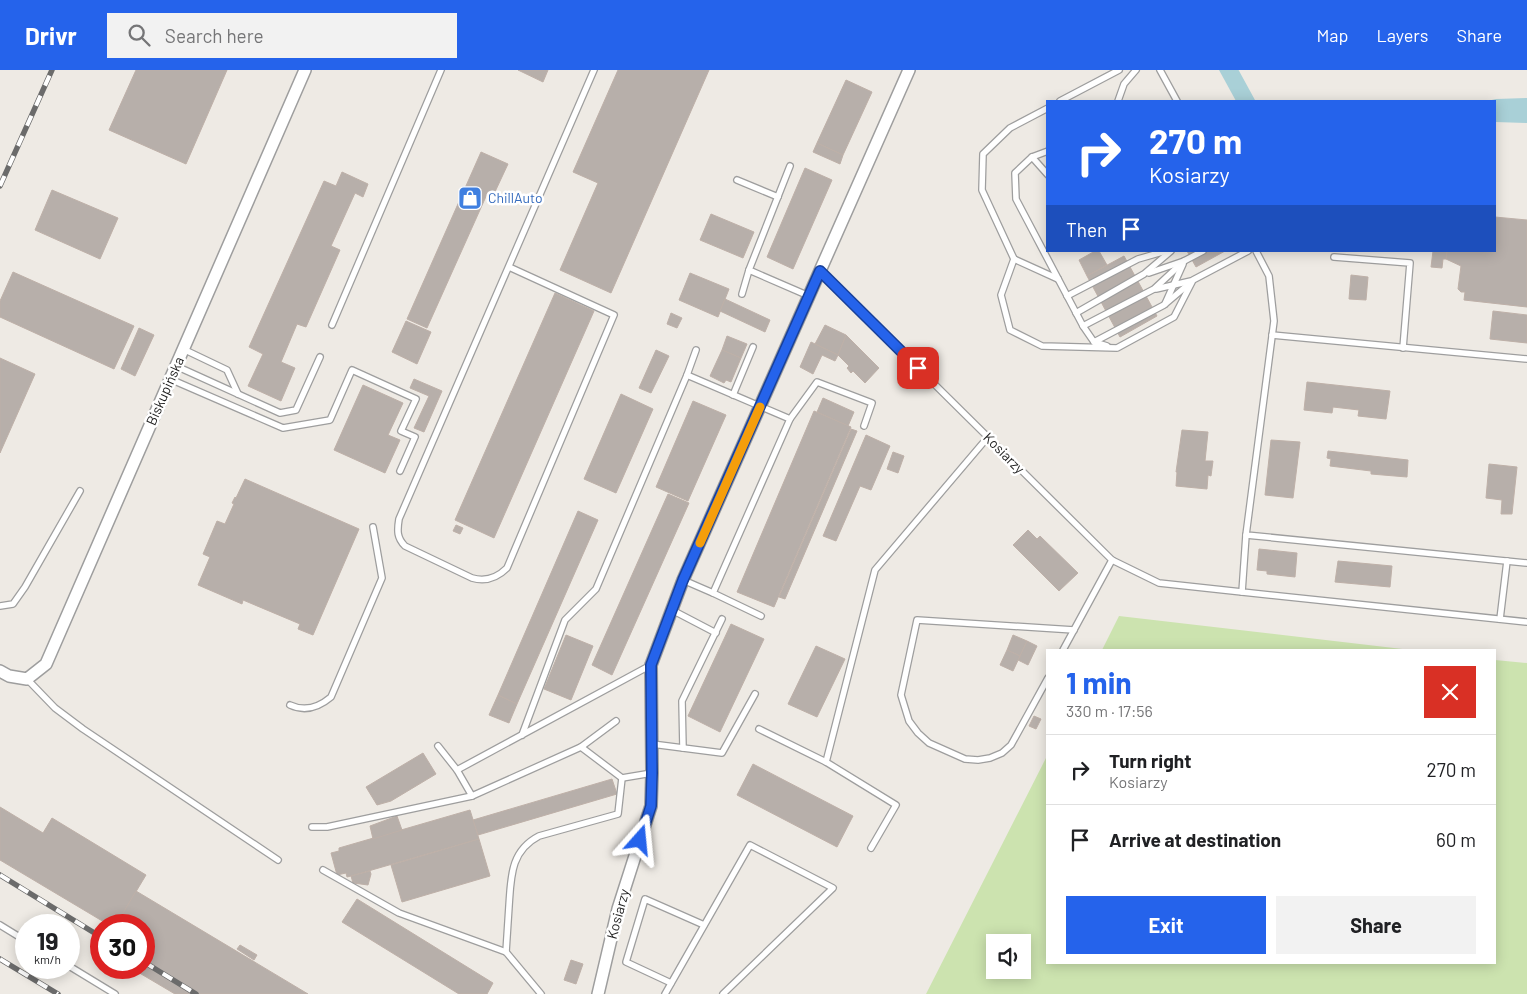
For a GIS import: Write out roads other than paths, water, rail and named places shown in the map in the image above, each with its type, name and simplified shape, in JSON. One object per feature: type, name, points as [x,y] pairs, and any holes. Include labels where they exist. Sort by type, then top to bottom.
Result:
[{"type":"street","name":"Biskupińska","points":[[28,680],[46,664],[305,70]]},
{"type":"street","name":"Kosiarzy","points":[[598,994],[618,909],[651,806],[651,665],[683,580],[909,70]]},
{"type":"street","points":[[0,671],[8,676],[28,680]]},
{"type":"lane","points":[[332,325],[441,70]]},
{"type":"lane","points":[[509,267],[614,315],[507,568],[500,575],[481,581],[406,546],[400,541],[398,534],[399,519],[594,70]]},
{"type":"lane","points":[[1062,100],[1119,70]]},
{"type":"lane","points":[[1117,100],[1124,84],[1136,70]]},
{"type":"lane","points":[[1160,70],[1176,100]]},
{"type":"lane","points":[[1046,109],[1010,128],[983,154],[982,190],[1014,258],[1058,279]]},
{"type":"lane","points":[[1046,152],[1032,157],[1014,173],[1016,199],[1083,326],[1094,342],[1117,348]]},
{"type":"lane","points":[[1032,157],[1046,173]]},
{"type":"lane","points":[[742,294],[749,270],[790,166]]},
{"type":"lane","points":[[737,180],[778,197]]},
{"type":"lane","points":[[1138,259],[1146,252]]},
{"type":"lane","points":[[1067,296],[1138,259],[1162,252]]},
{"type":"lane","points":[[1076,313],[1144,274],[1170,252]]},
{"type":"lane","points":[[1144,274],[1184,261],[1201,252]]},
{"type":"lane","points":[[1154,289],[1193,280],[1246,252]]},
{"type":"lane","points":[[1242,592],[1246,536],[1274,322],[1269,276],[1257,252]]},
{"type":"lane","points":[[1334,257],[1410,263],[1403,348]]},
{"type":"lane","points":[[1014,258],[1001,295],[1010,330],[1042,346],[1117,348],[1174,317],[1193,280]]},
{"type":"lane","points":[[1164,306],[1184,261]]},
{"type":"lane","points":[[1083,326],[1154,289],[1184,261]]},
{"type":"lane","points":[[749,270],[809,296]]},
{"type":"lane","name":"Kosiarzy","points":[[820,271],[1112,560],[1160,583],[1527,622]]},
{"type":"lane","points":[[1094,342],[1164,306],[1193,280]]},
{"type":"lane","points":[[1272,335],[1527,359]]},
{"type":"lane","points":[[733,395],[753,347]]},
{"type":"lane","points":[[183,349],[227,370],[238,394]]},
{"type":"lane","points":[[522,735],[565,620],[596,588],[696,350]]},
{"type":"lane","points":[[176,366],[280,413],[296,410],[320,357]]},
{"type":"lane","points":[[170,379],[283,428],[330,420],[352,370],[416,399],[401,431],[415,437],[400,471]]},
{"type":"lane","points":[[687,375],[790,419]]},
{"type":"lane","points":[[713,593],[790,419],[817,382],[872,403],[864,426]]},
{"type":"lane","points":[[826,762],[875,570],[988,437]]},
{"type":"lane","points":[[0,606],[13,604],[25,587],[80,491]]},
{"type":"lane","points":[[290,706],[299,709],[311,709],[323,704],[331,697],[382,578],[373,527]]},
{"type":"lane","points":[[1246,536],[1527,563]]},
{"type":"lane","points":[[1064,649],[1112,560]]},
{"type":"lane","points":[[1500,619],[1507,561]]},
{"type":"lane","points":[[683,580],[761,616]]},
{"type":"lane","points":[[672,610],[716,633]]},
{"type":"lane","points":[[683,748],[682,701],[722,619]]},
{"type":"lane","points":[[1046,682],[1011,745],[1002,753],[978,760],[965,759],[929,743],[909,721],[901,695],[917,620],[1074,630]]},
{"type":"lane","points":[[457,770],[651,665]]},
{"type":"lane","points":[[28,680],[55,708],[83,730],[278,860]]},
{"type":"lane","points":[[652,744],[722,753],[755,694]]},
{"type":"lane","points":[[312,827],[327,827],[472,796],[580,747],[616,721]]},
{"type":"lane","points":[[760,729],[826,762],[896,804],[871,848]]},
{"type":"lane","points":[[438,746],[457,770],[472,796]]},
{"type":"lane","points":[[580,747],[622,778],[652,773]]},
{"type":"lane","points":[[506,952],[511,875],[521,851],[529,841],[539,836],[618,814],[622,778]]},
{"type":"lane","points":[[665,994],[750,845],[833,888],[723,994]]},
{"type":"lane","points":[[323,870],[400,914],[506,952],[540,994]]},
{"type":"lane","points":[[671,983],[626,962],[645,899],[704,925]]},
{"type":"lane","points":[[0,925],[15,934]]},
{"type":"lane","points":[[80,973],[115,994]]},
{"type":"water","points":[[1219,70],[1236,70],[1252,100],[1235,100]]},
{"type":"water","points":[[1527,98],[1527,123],[1496,122],[1496,100],[1492,100]]},
{"type":"waterway","points":[[1236,70],[1252,100]]},
{"type":"railway","points":[[0,186],[52,70]]},
{"type":"railway","points":[[0,875],[90,930]]},
{"type":"railway","points":[[0,959],[58,994]]},
{"type":"railway","points":[[155,969],[196,994]]},
{"type":"place","name":"ChillAuto","points":[[470,198]]}]
